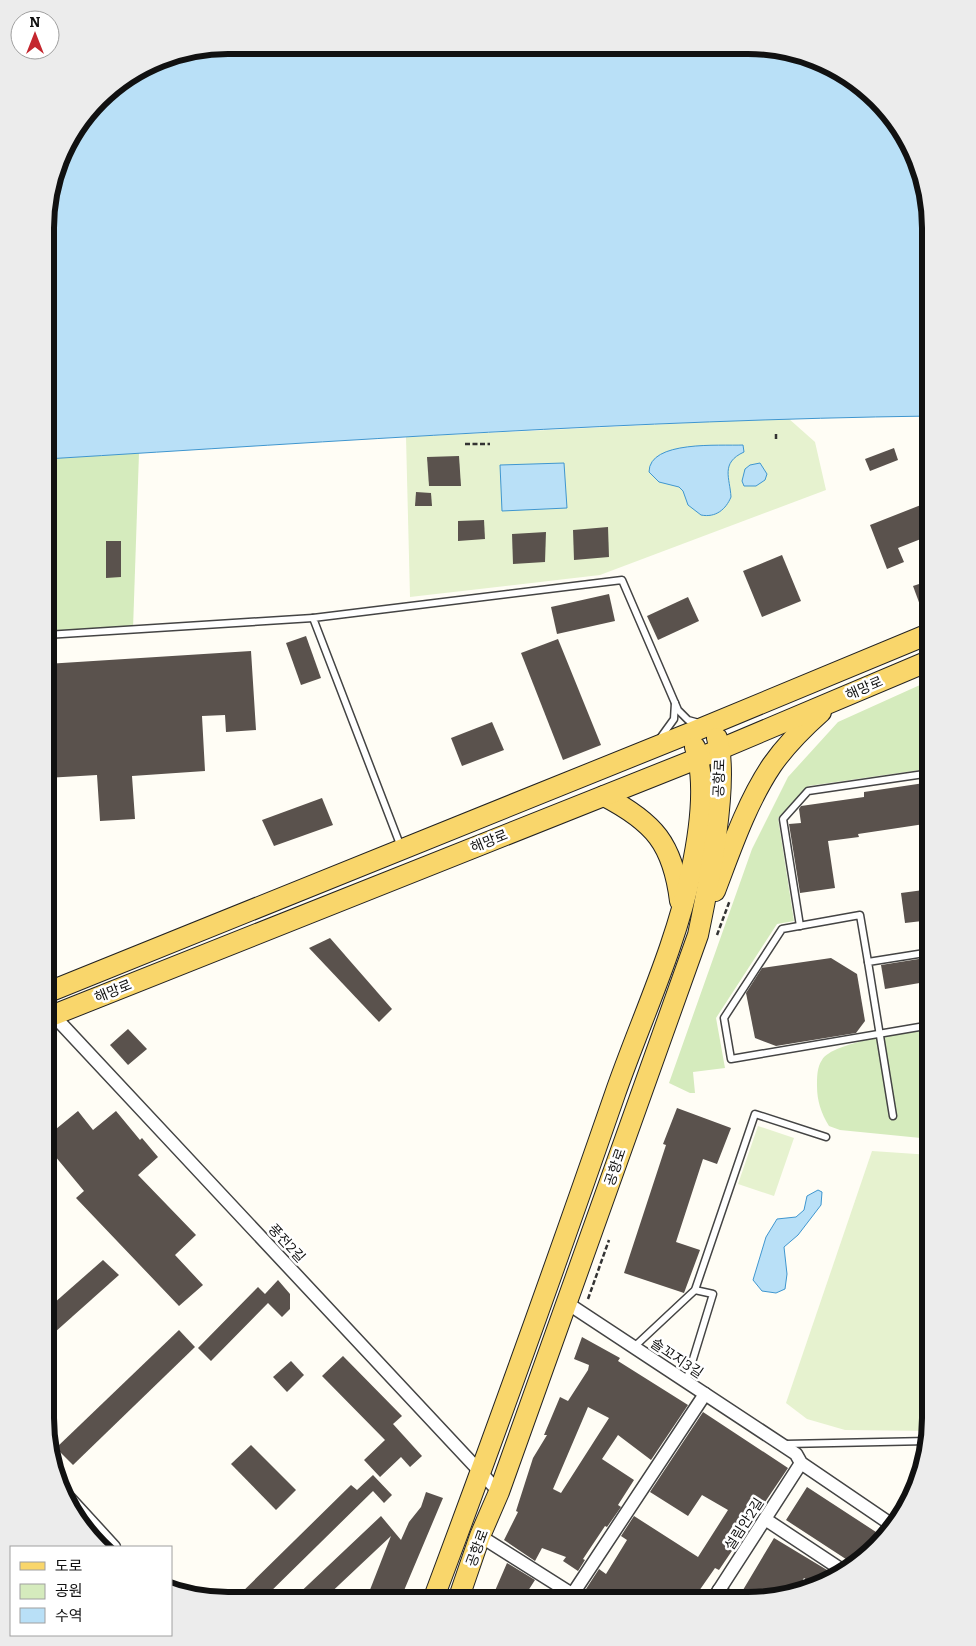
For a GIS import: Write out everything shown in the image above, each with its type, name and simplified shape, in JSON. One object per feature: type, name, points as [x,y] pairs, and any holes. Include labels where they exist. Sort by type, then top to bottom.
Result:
[{"type":"main road","name":"해망로","points":[[54,990],[690,733],[922,637]]},
{"type":"main road","name":"해망로","points":[[54,1014],[699,758],[922,664]]},
{"type":"main road","points":[[706,939],[753,799],[772,765],[796,735],[832,702]]},
{"type":"main road","name":"공항로","points":[[461,1592],[567,1303],[706,939],[709,879],[720,794],[720,749],[712,724]]},
{"type":"main road","name":"공항로","points":[[436,1592],[481,1472],[681,908],[691,873],[702,796],[699,758],[690,733]]},
{"type":"main road","points":[[604,796],[636,814],[649,824],[661,840],[670,857],[677,877],[681,908]]},
{"type":"street","name":"풍전2길","points":[[54,1021],[499,1492]]},
{"type":"street","name":"솔꼬지3길","points":[[567,1303],[796,1454],[801,1463],[887,1522]]},
{"type":"street","points":[[582,1592],[705,1394]]},
{"type":"street","name":"설림안2길","points":[[718,1592],[801,1463]]},
{"type":"street","points":[[81,1511],[113,1546]]},
{"type":"street","points":[[765,1519],[838,1567]]},
{"type":"street","points":[[480,1536],[569,1592]]},
{"type":"lane","points":[[54,634],[313,618],[622,580],[682,715],[688,720],[712,724]]},
{"type":"lane","points":[[313,618],[402,850]]},
{"type":"lane","points":[[647,750],[667,731],[674,719],[675,702]]},
{"type":"lane","points":[[800,926],[783,819],[808,791],[922,774]]},
{"type":"lane","points":[[894,1116],[880,1034],[860,915],[782,929],[724,1018],[731,1059],[880,1034],[922,1027]]},
{"type":"lane","points":[[868,962],[922,953]]},
{"type":"lane","points":[[634,1348],[695,1290],[755,1114],[826,1137]]},
{"type":"lane","points":[[686,1382],[713,1294],[695,1290]]},
{"type":"lane","points":[[776,1441],[920,1442]]},
{"type":"path","points":[[776,434],[776,441]]},
{"type":"path","points":[[465,444],[490,444]]},
{"type":"path","points":[[706,939],[731,897]]},
{"type":"path","points":[[588,1299],[611,1233]]},
{"type":"green space","points":[[788,418],[815,442],[826,490],[600,575],[410,597],[406,437]]},
{"type":"green space","points":[[139,453],[133,629],[54,634],[54,458]]},
{"type":"green space","points":[[922,684],[922,770],[808,786],[778,818],[794,921],[777,924],[716,1018],[725,1068],[693,1072],[695,1093],[690,1093],[669,1083],[752,849],[788,777],[838,722]]},
{"type":"green space","points":[[922,1030],[922,1138],[840,1130],[829,1126],[820,1107],[818,1097],[817,1076],[822,1060],[829,1053],[840,1048],[889,1036]]},
{"type":"green space","points":[[758,1126],[794,1138],[774,1196],[738,1184]]},
{"type":"green space","points":[[872,1151],[922,1154],[922,1431],[845,1430],[807,1419],[786,1403]]},
{"type":"water","points":[[216,54],[771,55],[815,67],[835,77],[871,105],[899,141],[913,172],[922,216],[922,416],[710,422],[54,459],[54,227],[57,194],[63,172],[83,131],[113,97],[131,83],[161,67],[194,57]]},
{"type":"water","points":[[743,445],[744,452],[737,456],[729,466],[728,477],[731,497],[723,509],[716,514],[701,515],[688,505],[683,491],[679,487],[659,482],[649,472],[652,462],[660,454],[673,450],[687,447]]},
{"type":"water","points":[[564,463],[567,508],[502,511],[500,465]]},
{"type":"water","points":[[760,463],[767,474],[765,480],[756,486],[744,486],[742,481],[745,469],[750,465]]},
{"type":"water","points":[[818,1190],[822,1192],[821,1205],[798,1235],[784,1247],[787,1274],[785,1289],[776,1293],[762,1291],[753,1280],[766,1237],[777,1219],[796,1217],[804,1210],[807,1196]]},
{"type":"building","points":[[894,448],[898,460],[870,471],[865,459]]},
{"type":"building","points":[[459,456],[461,486],[429,486],[427,457]]},
{"type":"building","points":[[416,492],[431,493],[432,506],[415,506]]},
{"type":"building","points":[[922,505],[922,539],[898,548],[904,562],[887,569],[870,525]]},
{"type":"building","points":[[484,520],[485,539],[458,541],[458,521]]},
{"type":"building","points":[[608,527],[609,557],[574,560],[573,530]]},
{"type":"building","points":[[546,532],[545,562],[513,564],[512,534]]},
{"type":"building","points":[[106,541],[121,541],[121,577],[106,578]]},
{"type":"building","points":[[782,555],[801,601],[762,617],[743,571]]},
{"type":"building","points":[[922,583],[922,604],[920,605],[913,586]]},
{"type":"building","points":[[609,594],[615,621],[557,634],[551,607]]},
{"type":"building","points":[[688,597],[699,621],[658,640],[647,616]]},
{"type":"building","points":[[306,636],[321,678],[301,685],[286,643]]},
{"type":"building","points":[[558,639],[601,745],[563,760],[521,653]]},
{"type":"building","points":[[251,651],[256,730],[226,732],[225,715],[202,716],[205,771],[132,776],[135,819],[100,821],[97,775],[54,778],[54,663]]},
{"type":"building","points":[[492,722],[504,750],[462,766],[451,738]]},
{"type":"building","points":[[922,783],[922,824],[858,834],[859,837],[828,841],[835,888],[800,893],[789,824],[801,823],[799,809],[801,806],[864,797],[864,792]]},
{"type":"building","points":[[322,798],[333,825],[274,846],[262,820]]},
{"type":"building","points":[[922,890],[922,921],[905,923],[901,893]]},
{"type":"building","points":[[330,938],[392,1009],[379,1022],[309,948]]},
{"type":"building","points":[[831,958],[857,974],[865,1021],[856,1033],[776,1046],[755,1038],[746,993],[762,968]]},
{"type":"building","points":[[922,958],[922,983],[885,989],[881,965]]},
{"type":"building","points":[[128,1029],[147,1049],[128,1065],[110,1045]]},
{"type":"building","points":[[677,1108],[731,1128],[717,1164],[703,1159],[676,1242],[700,1250],[684,1293],[624,1273],[666,1145],[663,1144]]},
{"type":"building","points":[[78,1111],[93,1130],[116,1111],[140,1140],[142,1138],[158,1157],[138,1175],[196,1235],[175,1255],[203,1285],[179,1306],[76,1198],[84,1191],[54,1155],[54,1131]]},
{"type":"building","points":[[103,1260],[119,1275],[54,1333],[54,1303]]},
{"type":"building","points":[[278,1280],[290,1294],[290,1309],[282,1317],[268,1303],[211,1361],[198,1348],[258,1287],[265,1294]]},
{"type":"building","points":[[179,1330],[195,1347],[73,1465],[56,1448]]},
{"type":"building","points":[[582,1337],[620,1358],[618,1361],[688,1405],[651,1460],[618,1435],[602,1459],[634,1480],[618,1505],[621,1507],[607,1527],[605,1526],[583,1559],[585,1560],[578,1571],[563,1561],[566,1557],[542,1548],[535,1561],[504,1540],[518,1512],[516,1511],[533,1458],[547,1435],[544,1435],[560,1397],[568,1401],[588,1370],[589,1365],[574,1359]],"holes":[[[588,1407],[609,1418],[561,1493],[553,1489]]]},
{"type":"building","points":[[343,1356],[402,1416],[393,1424],[422,1456],[410,1467],[401,1457],[380,1477],[364,1460],[385,1440],[322,1376]]},
{"type":"building","points":[[291,1361],[304,1375],[287,1392],[273,1377]]},
{"type":"building","points":[[703,1412],[788,1468],[719,1570],[715,1568],[698,1592],[590,1592],[586,1589],[599,1569],[606,1574],[627,1540],[621,1536],[634,1516],[698,1557],[728,1510],[702,1495],[688,1516],[650,1492]]},
{"type":"building","points":[[251,1445],[296,1490],[276,1510],[231,1464]]},
{"type":"building","points":[[373,1475],[392,1495],[384,1503],[373,1491],[270,1592],[242,1592],[351,1485],[357,1490]]},
{"type":"building","points":[[807,1487],[878,1533],[848,1560],[786,1520]]},
{"type":"building","points":[[426,1492],[443,1498],[403,1592],[369,1592],[391,1536],[332,1592],[300,1592],[381,1516],[401,1540],[409,1522],[421,1507]]},
{"type":"building","points":[[774,1538],[830,1572],[809,1581],[804,1578],[800,1584],[782,1589],[742,1592]]},
{"type":"building","points":[[507,1563],[535,1580],[527,1592],[520,1590],[519,1592],[494,1592]]}]
